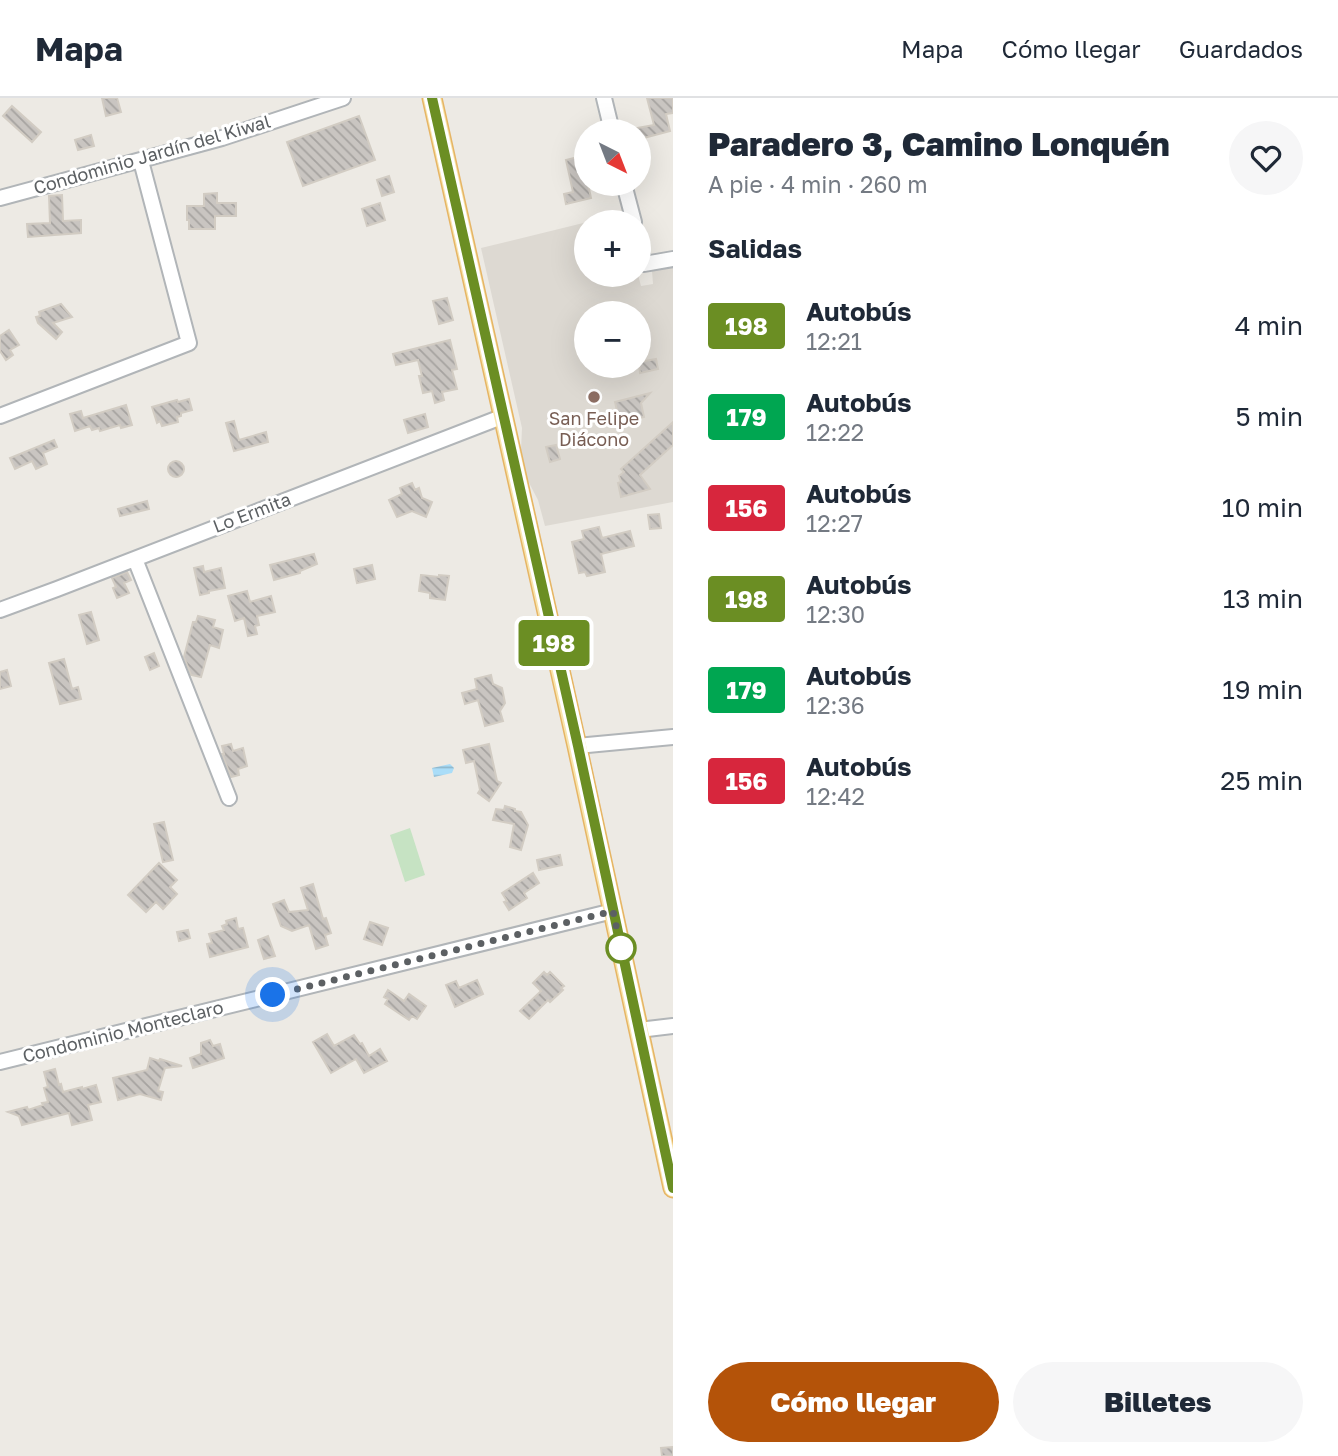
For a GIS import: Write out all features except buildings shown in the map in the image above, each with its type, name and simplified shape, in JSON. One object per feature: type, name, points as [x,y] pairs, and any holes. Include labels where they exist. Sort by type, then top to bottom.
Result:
[{"type":"main road","points":[[432,98],[578,746],[673,1188]]},
{"type":"street","name":"Condominio Jardín del Kiwal","points":[[0,198],[222,138],[343,98]]},
{"type":"street","points":[[604,98],[609,119]]},
{"type":"street","points":[[0,416],[189,343],[141,161]]},
{"type":"street","points":[[651,263],[673,259]]},
{"type":"street","name":"Lo Ermita","points":[[0,610],[504,416]]},
{"type":"street","points":[[135,559],[229,798]]},
{"type":"street","points":[[578,746],[673,737]]},
{"type":"street","name":"Condominio Monteclaro","points":[[0,1062],[613,911]]},
{"type":"street","points":[[639,1030],[673,1026]]},
{"type":"shaded area","name":"San Felipe Diácono","points":[[574,225],[574,287],[651,287],[652,271],[673,267],[673,502],[545,526],[538,500],[527,479],[521,450],[522,428],[481,248]]},
{"type":"green space","points":[[410,828],[425,875],[405,882],[390,835]]},
{"type":"water","points":[[450,764],[454,768],[452,773],[434,777],[432,768]]},
{"type":"bus line","name":"198","points":[[432,98],[578,746],[673,1188]]},
{"type":"place","name":"San Felipe Diácono","points":[[594,397]]},
{"type":"route","points":[[273,995],[613,911],[623,959],[621,948]]}]
